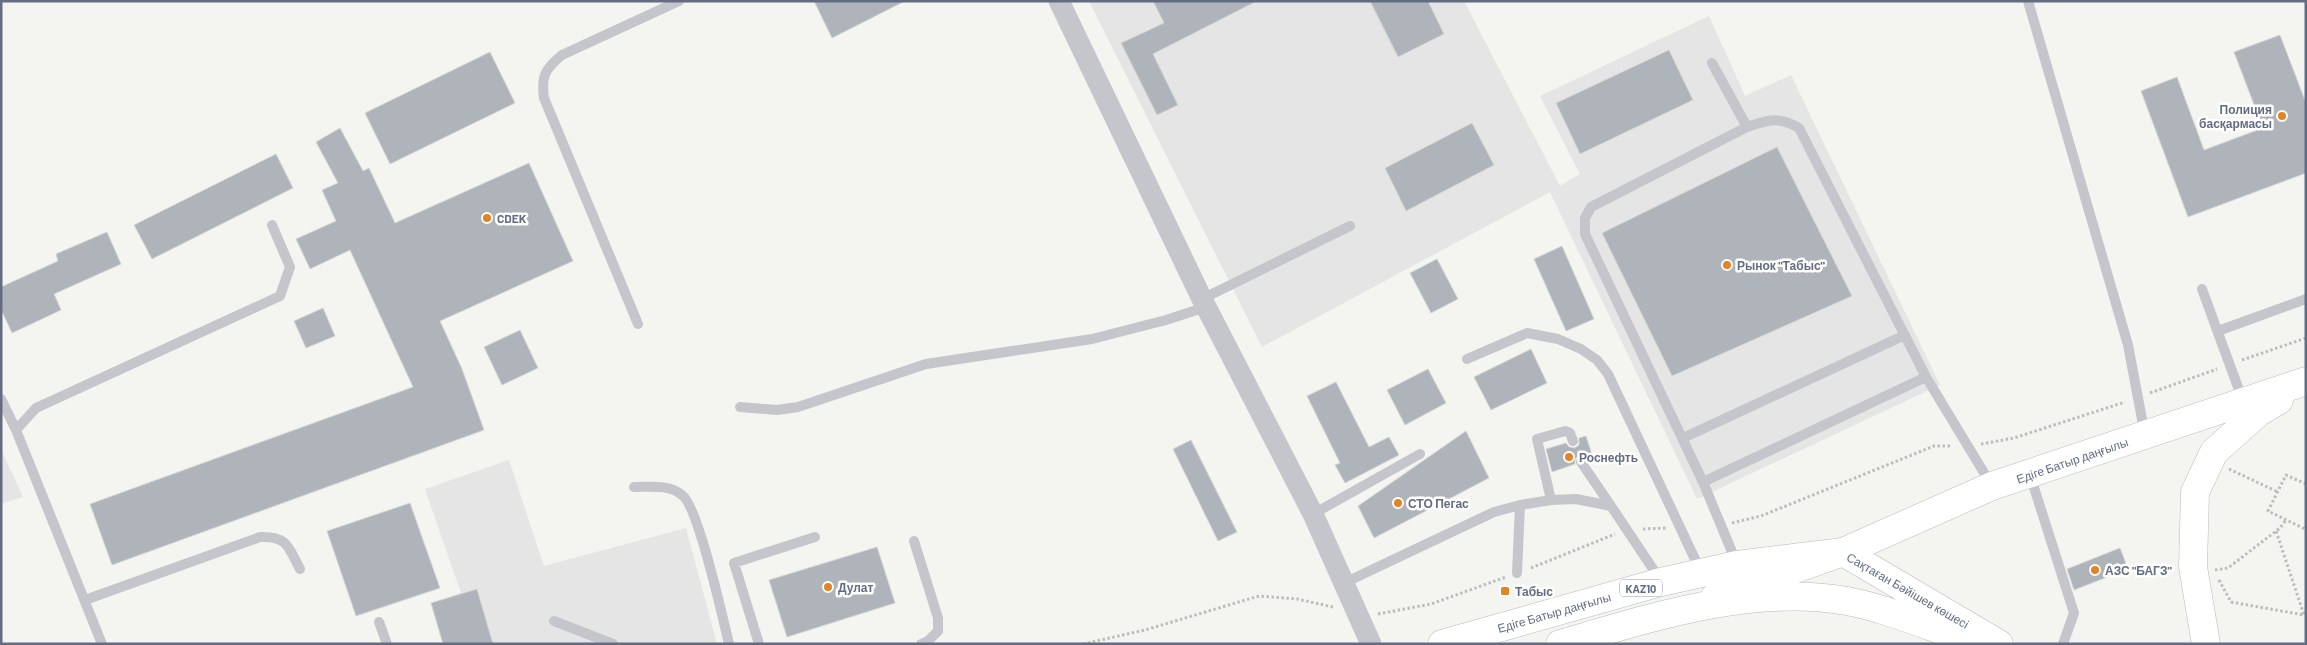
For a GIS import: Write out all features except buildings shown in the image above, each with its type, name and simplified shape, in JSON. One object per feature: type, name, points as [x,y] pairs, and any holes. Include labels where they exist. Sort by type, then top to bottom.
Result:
[{"type":"main road","name":"Едіге Батыр даңғылы","points":[[1560,644],[1679,610],[1843,552],[1992,486],[2030,475],[2306,382]]},
{"type":"main road","points":[[2206,644],[2193,567],[2195,492],[2214,452],[2259,412],[2306,382]]},
{"type":"main road","name":"Едіге Батыр даңғылы","points":[[1442,644],[1661,582],[1737,564],[1843,552]]},
{"type":"main road","name":"Сақтаған Бәйішев көшесі","points":[[1843,552],[1999,644]]},
{"type":"main road","name":"KAZ10","points":[[1679,610],[1758,598],[1817,598],[1846,601],[1898,614],[1962,641]]},
{"type":"street","points":[[1059,1],[1204,303],[1314,514],[1371,644]]},
{"type":"lane","points":[[638,324],[544,98],[542,82],[549,66],[562,55],[679,1]]},
{"type":"lane","points":[[2028,1],[2128,345],[2145,436]]},
{"type":"lane","points":[[1712,63],[1746,127]]},
{"type":"lane","points":[[1737,564],[1683,438],[1585,234],[1585,218],[1591,207],[1746,127],[1768,120],[1786,120],[1799,128],[1926,377],[1992,486]]},
{"type":"lane","points":[[16,430],[36,408],[280,296],[290,267],[272,225]]},
{"type":"lane","points":[[740,406],[777,410],[798,407],[926,364],[1092,339],[1166,320],[1204,303],[1350,226]]},
{"type":"lane","points":[[2202,289],[2243,402]]},
{"type":"lane","points":[[2218,330],[2306,299]]},
{"type":"lane","points":[[1467,359],[1527,333],[1558,339],[1581,349],[1597,360],[1608,374],[1702,573]]},
{"type":"lane","points":[[1683,438],[1905,335]]},
{"type":"lane","points":[[1703,482],[1926,377]]},
{"type":"lane","points":[[1,399],[16,430],[102,644]]},
{"type":"lane","points":[[1551,500],[1537,439],[1565,431],[1570,433],[1573,440]]},
{"type":"lane","points":[[1314,514],[1420,454]]},
{"type":"lane","points":[[1581,462],[1661,582]]},
{"type":"lane","points":[[2030,475],[2074,613],[2063,644]]},
{"type":"lane","points":[[634,487],[668,488],[684,495],[698,523],[729,644]]},
{"type":"lane","points":[[1344,583],[1494,512],[1551,500],[1576,499],[1611,506]]},
{"type":"lane","points":[[1517,573],[1520,506]]},
{"type":"lane","points":[[84,600],[260,537],[275,536],[286,542],[300,569]]},
{"type":"lane","points":[[759,644],[734,563],[815,537]]},
{"type":"lane","points":[[914,541],[938,618],[938,631],[928,641],[921,644]]},
{"type":"lane","points":[[554,621],[613,644]]},
{"type":"lane","points":[[379,622],[386,644]]},
{"type":"path","points":[[1721,525],[1761,516],[1934,446],[1968,446],[2014,438],[2138,398],[2306,338]]},
{"type":"path","points":[[2210,460],[2278,492]]},
{"type":"path","points":[[2305,483],[2286,475],[2268,512],[2305,529],[2306,527]]},
{"type":"path","points":[[2276,531],[2304,615],[2231,602],[2214,570],[2228,568],[2276,531],[2286,520]]},
{"type":"path","points":[[1083,644],[1145,630],[1259,596],[1315,603],[1358,615],[1389,613],[1431,604],[1517,573],[1626,529],[1681,528]]},
{"type":"shaded area","points":[[1089,1],[1464,1],[1560,186],[1580,174],[1540,96],[1709,16],[1745,96],[1791,75],[1940,385],[1697,499],[1550,192],[1262,347]]},
{"type":"shaded area","points":[[1,449],[23,497],[1,504]]},
{"type":"shaded area","points":[[509,460],[544,566],[686,528],[717,644],[443,644],[431,603],[461,593],[425,489]]},
{"type":"place","name":"Полиция басқармасы","points":[[2282,116]]},
{"type":"place","name":"CDEK","points":[[487,218]]},
{"type":"place","name":"Рынок \"Табыс\"","points":[[1727,265]]},
{"type":"place","name":"Роснефть","points":[[1569,457]]},
{"type":"place","name":"СТО Пегас","points":[[1398,503]]},
{"type":"place","name":"АЗС \"БАГЗ\"","points":[[2095,570]]},
{"type":"place","name":"Дулат","points":[[828,587]]},
{"type":"place","name":"Табыс","points":[[1505,591]]}]
